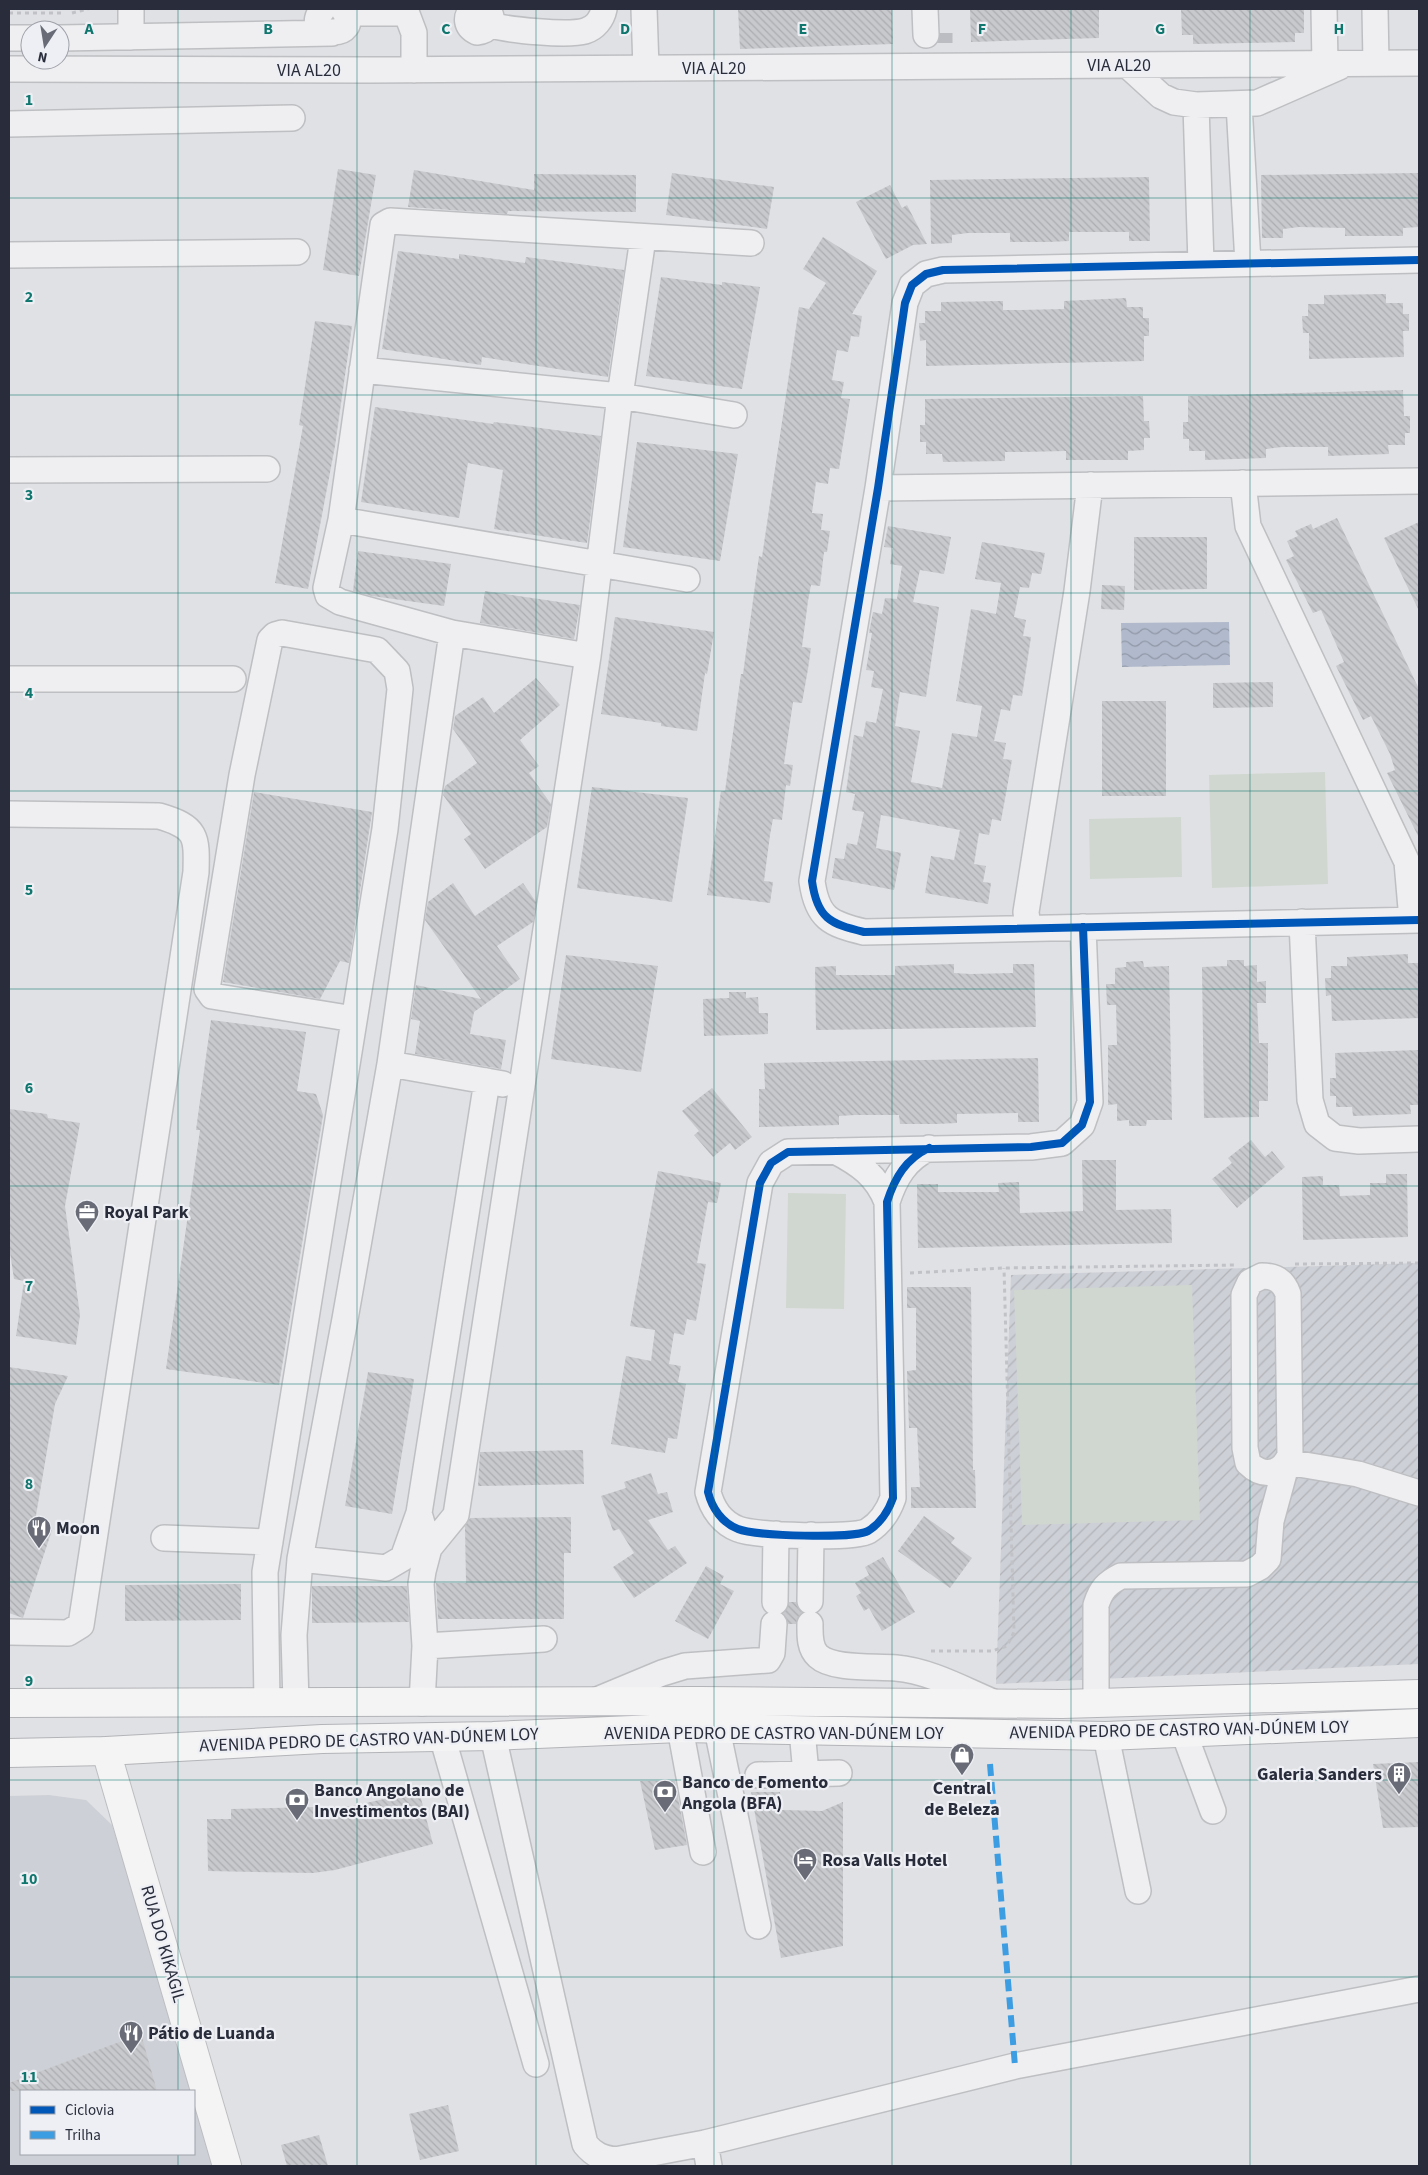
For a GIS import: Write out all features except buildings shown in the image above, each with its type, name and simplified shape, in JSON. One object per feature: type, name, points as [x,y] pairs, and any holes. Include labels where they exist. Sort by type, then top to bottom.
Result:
[{"type":"main road","name":"AVENIDA PEDRO DE CASTRO VAN-DÚNEM LOY","points":[[9,1703],[592,1702],[998,1704],[1419,1694]]},
{"type":"main road","name":"AVENIDA PEDRO DE CASTRO VAN-DÚNEM LOY","points":[[9,1753],[106,1751],[322,1739],[493,1736],[680,1728],[1106,1736],[1419,1723]]},
{"type":"main road","name":"RUA DO KIKAGIL","points":[[106,1751],[227,2166]]},
{"type":"street","points":[[131,9],[131,37]]},
{"type":"street","points":[[483,14],[517,31],[584,32],[599,22],[604,9]]},
{"type":"street","points":[[644,9],[646,68]]},
{"type":"street","points":[[925,9],[933,48]]},
{"type":"street","points":[[933,48],[939,9]]},
{"type":"street","points":[[1127,65],[1160,96],[1174,102],[1196,105],[1257,103],[1274,97],[1336,63],[1324,9]]},
{"type":"street","points":[[1375,9],[1376,63]]},
{"type":"street","points":[[70,38],[298,33],[332,17],[412,16],[414,70]]},
{"type":"street","name":"VIA AL20","points":[[9,69],[414,70],[646,68],[933,48],[1127,65],[1419,63]]},
{"type":"street","points":[[1239,104],[1248,263]]},
{"type":"street","points":[[1196,105],[1201,264]]},
{"type":"street","points":[[9,124],[292,118]]},
{"type":"street","points":[[588,656],[452,633],[340,602],[328,595],[326,588],[341,520],[380,235],[383,225],[390,221],[643,238],[751,243]]},
{"type":"street","points":[[429,1548],[456,1515],[588,656],[620,396],[643,238]]},
{"type":"street","points":[[9,255],[297,252]]},
{"type":"street","points":[[1243,483],[1248,526],[1407,862],[1415,920],[864,932],[839,926],[824,917],[814,900],[812,881],[878,488],[905,303],[912,284],[926,274],[943,270],[1419,260]]},
{"type":"street","points":[[362,370],[620,396],[734,415]]},
{"type":"street","points":[[9,470],[267,469]]},
{"type":"street","points":[[878,488],[1419,481]]},
{"type":"street","points":[[1028,928],[1026,912],[1077,591],[1090,485]]},
{"type":"street","points":[[341,520],[687,579]]},
{"type":"street","points":[[296,1703],[294,1635],[296,1588],[300,1559],[344,1328],[390,1064],[452,633]]},
{"type":"street","points":[[267,1703],[265,1572],[385,829],[400,689],[397,671],[377,650],[282,634],[275,635],[270,640],[242,775],[207,989],[212,996],[354,1019]]},
{"type":"street","points":[[9,679],[233,679]]},
{"type":"street","points":[[9,814],[159,816],[176,821],[191,832],[197,842],[196,872],[81,1625],[68,1633],[9,1632]]},
{"type":"street","points":[[1302,922],[1310,1100],[1318,1124],[1335,1138],[1359,1141],[1419,1140]]},
{"type":"street","points":[[930,1148],[914,1155],[903,1168],[893,1182],[887,1202],[893,1498],[888,1513],[867,1532],[852,1535],[776,1534],[739,1530],[729,1525],[711,1504],[708,1492],[760,1183],[771,1163],[788,1152],[930,1148],[1031,1147],[1062,1143],[1082,1125],[1090,1102],[1083,927]]},
{"type":"street","points":[[390,1064],[522,1087]]},
{"type":"street","points":[[300,1559],[386,1568],[403,1558],[419,1513],[487,1081]]},
{"type":"street","points":[[835,1151],[856,1162],[872,1175],[881,1187],[887,1202]]},
{"type":"street","points":[[1096,1703],[1096,1605],[1100,1591],[1110,1582],[1121,1576],[1247,1574],[1260,1568],[1268,1559],[1271,1522],[1290,1455],[1288,1294],[1281,1282],[1269,1276],[1255,1278],[1250,1282],[1244,1295],[1245,1448],[1248,1463],[1271,1522]]},
{"type":"street","points":[[1248,1463],[1260,1472],[1268,1473],[1276,1472],[1287,1462]]},
{"type":"street","points":[[1287,1462],[1358,1474],[1419,1493]]},
{"type":"street","points":[[419,1513],[429,1548],[422,1584],[425,1646],[422,1703]]},
{"type":"street","points":[[592,1702],[662,1673],[685,1666],[768,1660],[772,1653],[775,1613],[776,1534]]},
{"type":"street","points":[[811,1535],[810,1639],[817,1656],[827,1662],[840,1665],[897,1668],[921,1672],[998,1704]]},
{"type":"street","points":[[164,1538],[270,1542]]},
{"type":"street","points":[[425,1646],[544,1640]]},
{"type":"street","points":[[680,1728],[703,1852]]},
{"type":"street","points":[[716,1729],[758,1926]]},
{"type":"street","points":[[802,1730],[806,1774]]},
{"type":"street","points":[[1184,1733],[1213,1811]]},
{"type":"street","points":[[442,1736],[536,2064]]},
{"type":"street","points":[[493,1736],[585,2144],[591,2152],[601,2158],[615,2160],[707,2155],[1015,2066],[1419,1989]]},
{"type":"street","points":[[1106,1736],[1138,1891]]},
{"type":"street","points":[[758,1775],[839,1774]]},
{"type":"path","points":[[9,13],[74,14],[88,9]]},
{"type":"path","points":[[1291,1264],[1419,1263]]},
{"type":"path","points":[[889,1275],[1004,1268],[1241,1265]]},
{"type":"path","points":[[925,1651],[992,1651],[1007,1646],[1014,1632],[1004,1268]]},
{"type":"shaded area","points":[[1325,772],[1328,884],[1212,888],[1209,775]]},
{"type":"shaded area","points":[[1181,817],[1182,877],[1090,879],[1089,819]]},
{"type":"shaded area","points":[[788,1193],[846,1194],[844,1309],[786,1308]]},
{"type":"shaded area","points":[[1419,1263],[1419,1664],[996,1684],[1011,1275]]},
{"type":"shaded area","points":[[1192,1285],[1200,1520],[1022,1525],[1014,1290]]},
{"type":"shaded area","points":[[49,1795],[86,1800],[112,1825],[219,2166],[9,2166],[9,1796]]},
{"type":"water","points":[[1229,622],[1230,665],[1122,667],[1121,623]]},
{"type":"tunnel","points":[[940,33],[940,43]]},
{"type":"marked path","points":[[990,1764],[1015,2066]]},
{"type":"cycle path","points":[[1419,260],[943,270],[926,274],[912,285],[905,303],[878,488],[812,881],[817,903],[827,917],[842,926],[864,932],[1419,920]]},
{"type":"cycle path","points":[[929,1148],[921,1152],[902,1170],[887,1202],[893,1498],[889,1508],[884,1517],[868,1531],[844,1535],[783,1535],[748,1531],[732,1526],[719,1514],[712,1504],[708,1492],[760,1183],[771,1163],[788,1152],[1031,1147],[1062,1143],[1082,1125],[1090,1102],[1083,927]]},
{"type":"place","name":"Royal Park","points":[[87,1233]]},
{"type":"place","name":"Moon","points":[[39,1549]]},
{"type":"place","name":"Central de Beleza","points":[[962,1776]]},
{"type":"place","name":"Galeria Sanders","points":[[1399,1795]]},
{"type":"place","name":"Banco de Fomento Angola (BFA)","points":[[665,1813]]},
{"type":"place","name":"Banco Angolano de Investimentos (BAI)","points":[[297,1821]]},
{"type":"place","name":"Rosa Valls Hotel","points":[[805,1881]]},
{"type":"place","name":"Pátio de Luanda","points":[[131,2054]]}]
